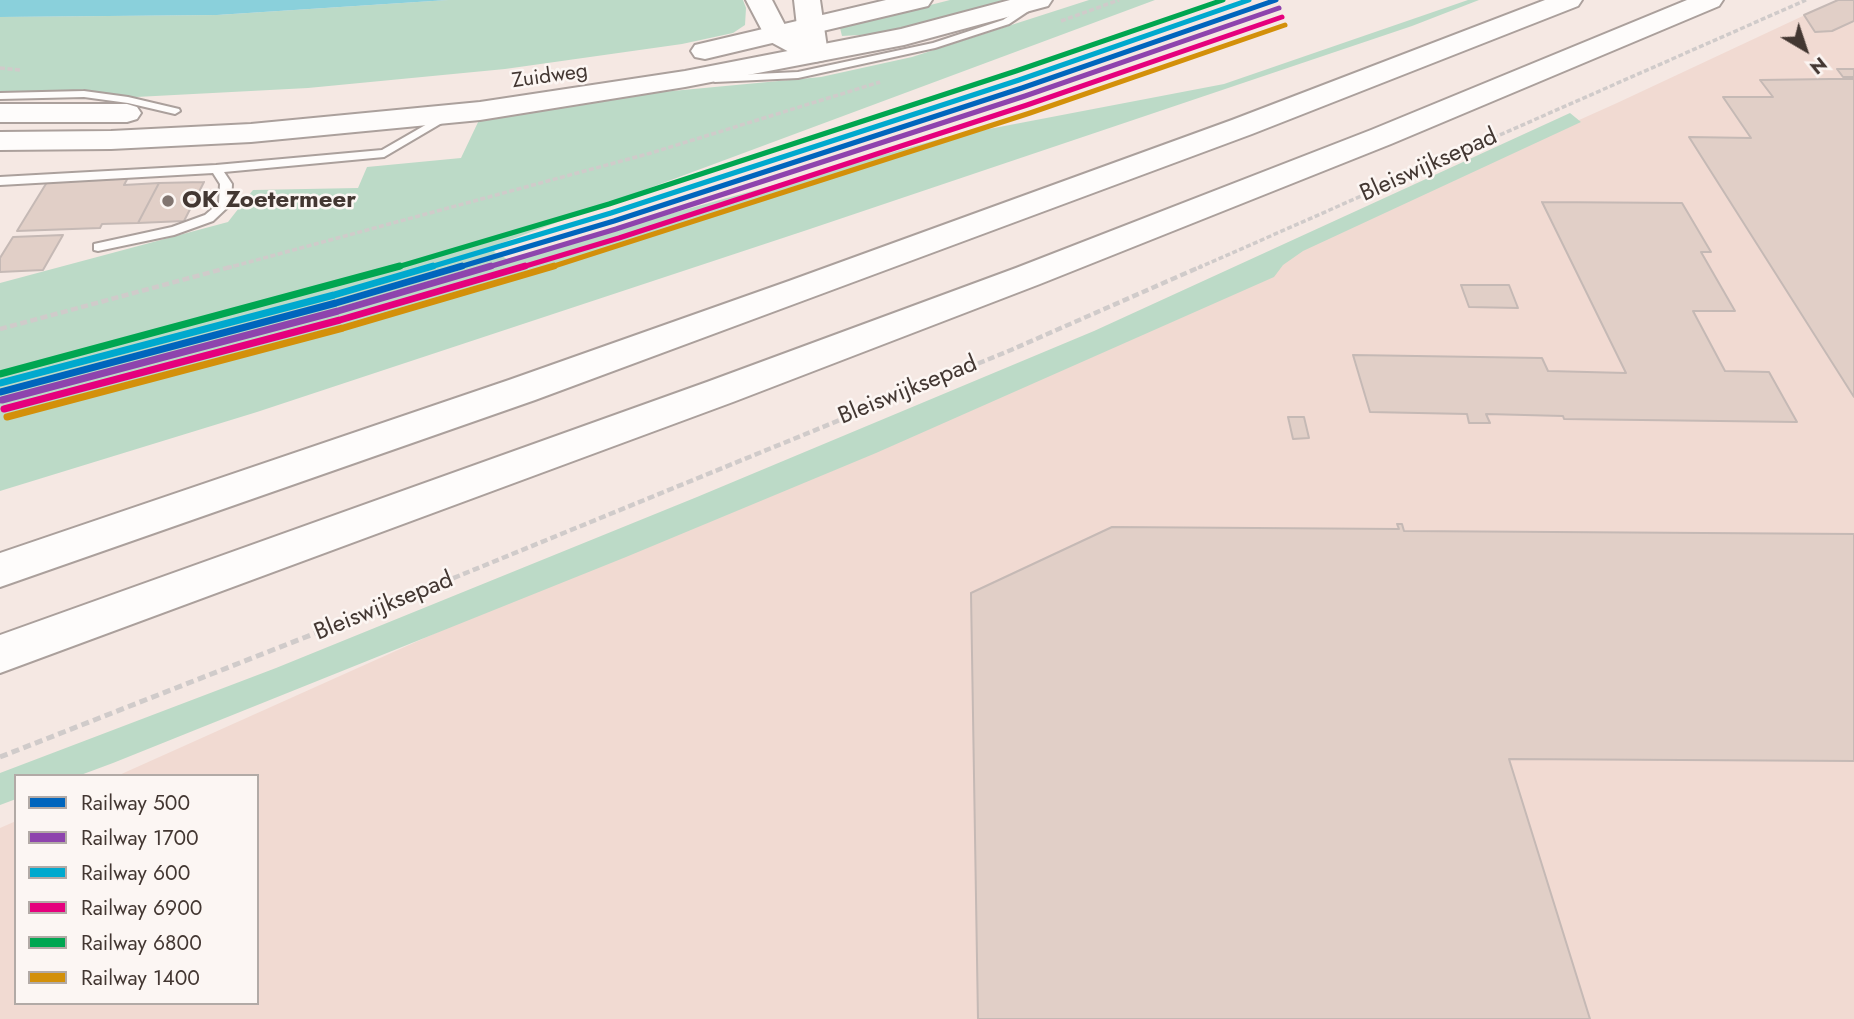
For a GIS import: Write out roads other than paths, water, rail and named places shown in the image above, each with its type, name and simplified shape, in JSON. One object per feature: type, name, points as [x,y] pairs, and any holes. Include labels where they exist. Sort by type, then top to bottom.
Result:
[{"type":"main road","points":[[759,0],[776,34],[814,54]]},
{"type":"main road","name":"Zuidweg","points":[[0,113],[175,111],[311,104],[502,83],[680,56],[776,34],[809,13],[919,0]]},
{"type":"main road","name":"Zuidweg","points":[[0,141],[197,136],[449,115],[685,79],[814,54],[926,32],[1040,0]]},
{"type":"main road","points":[[0,570],[509,394],[802,289],[1218,136],[1569,0]]},
{"type":"main road","points":[[0,654],[720,392],[1053,267],[1358,146],[1710,0]]},
{"type":"main road","points":[[809,13],[814,54]]},
{"type":"lane","name":"Zuidweg","points":[[685,79],[786,76],[834,68],[971,34],[1006,22],[1040,0]]},
{"type":"lane","name":"Zuidweg","points":[[0,96],[83,94],[128,100],[175,111]]},
{"type":"lane","points":[[0,182],[216,169],[384,153],[449,115]]},
{"type":"lane","points":[[98,247],[173,231],[209,218],[225,204],[226,184],[216,169]]},
{"type":"water","points":[[0,0],[448,0],[217,15],[0,17]]},
{"type":"rail line","name":"6800","points":[[0,374],[331,286],[609,204],[1016,71],[1223,0]]},
{"type":"rail line","name":"600","points":[[0,383],[334,295],[611,213],[1019,80],[1249,0]]},
{"type":"rail line","name":"500","points":[[0,392],[336,303],[614,221],[1022,88],[1276,0]]},
{"type":"rail line","name":"1700","points":[[2,400],[338,311],[616,229],[1025,96],[1279,8]]},
{"type":"rail line","name":"6900","points":[[4,409],[340,320],[619,238],[1027,105],[1282,17]]},
{"type":"rail line","name":"1400","points":[[7,417],[343,328],[621,246],[1030,113],[1285,25]]},
{"type":"place","name":"OK Zoetermeer","points":[[168,201]]}]
